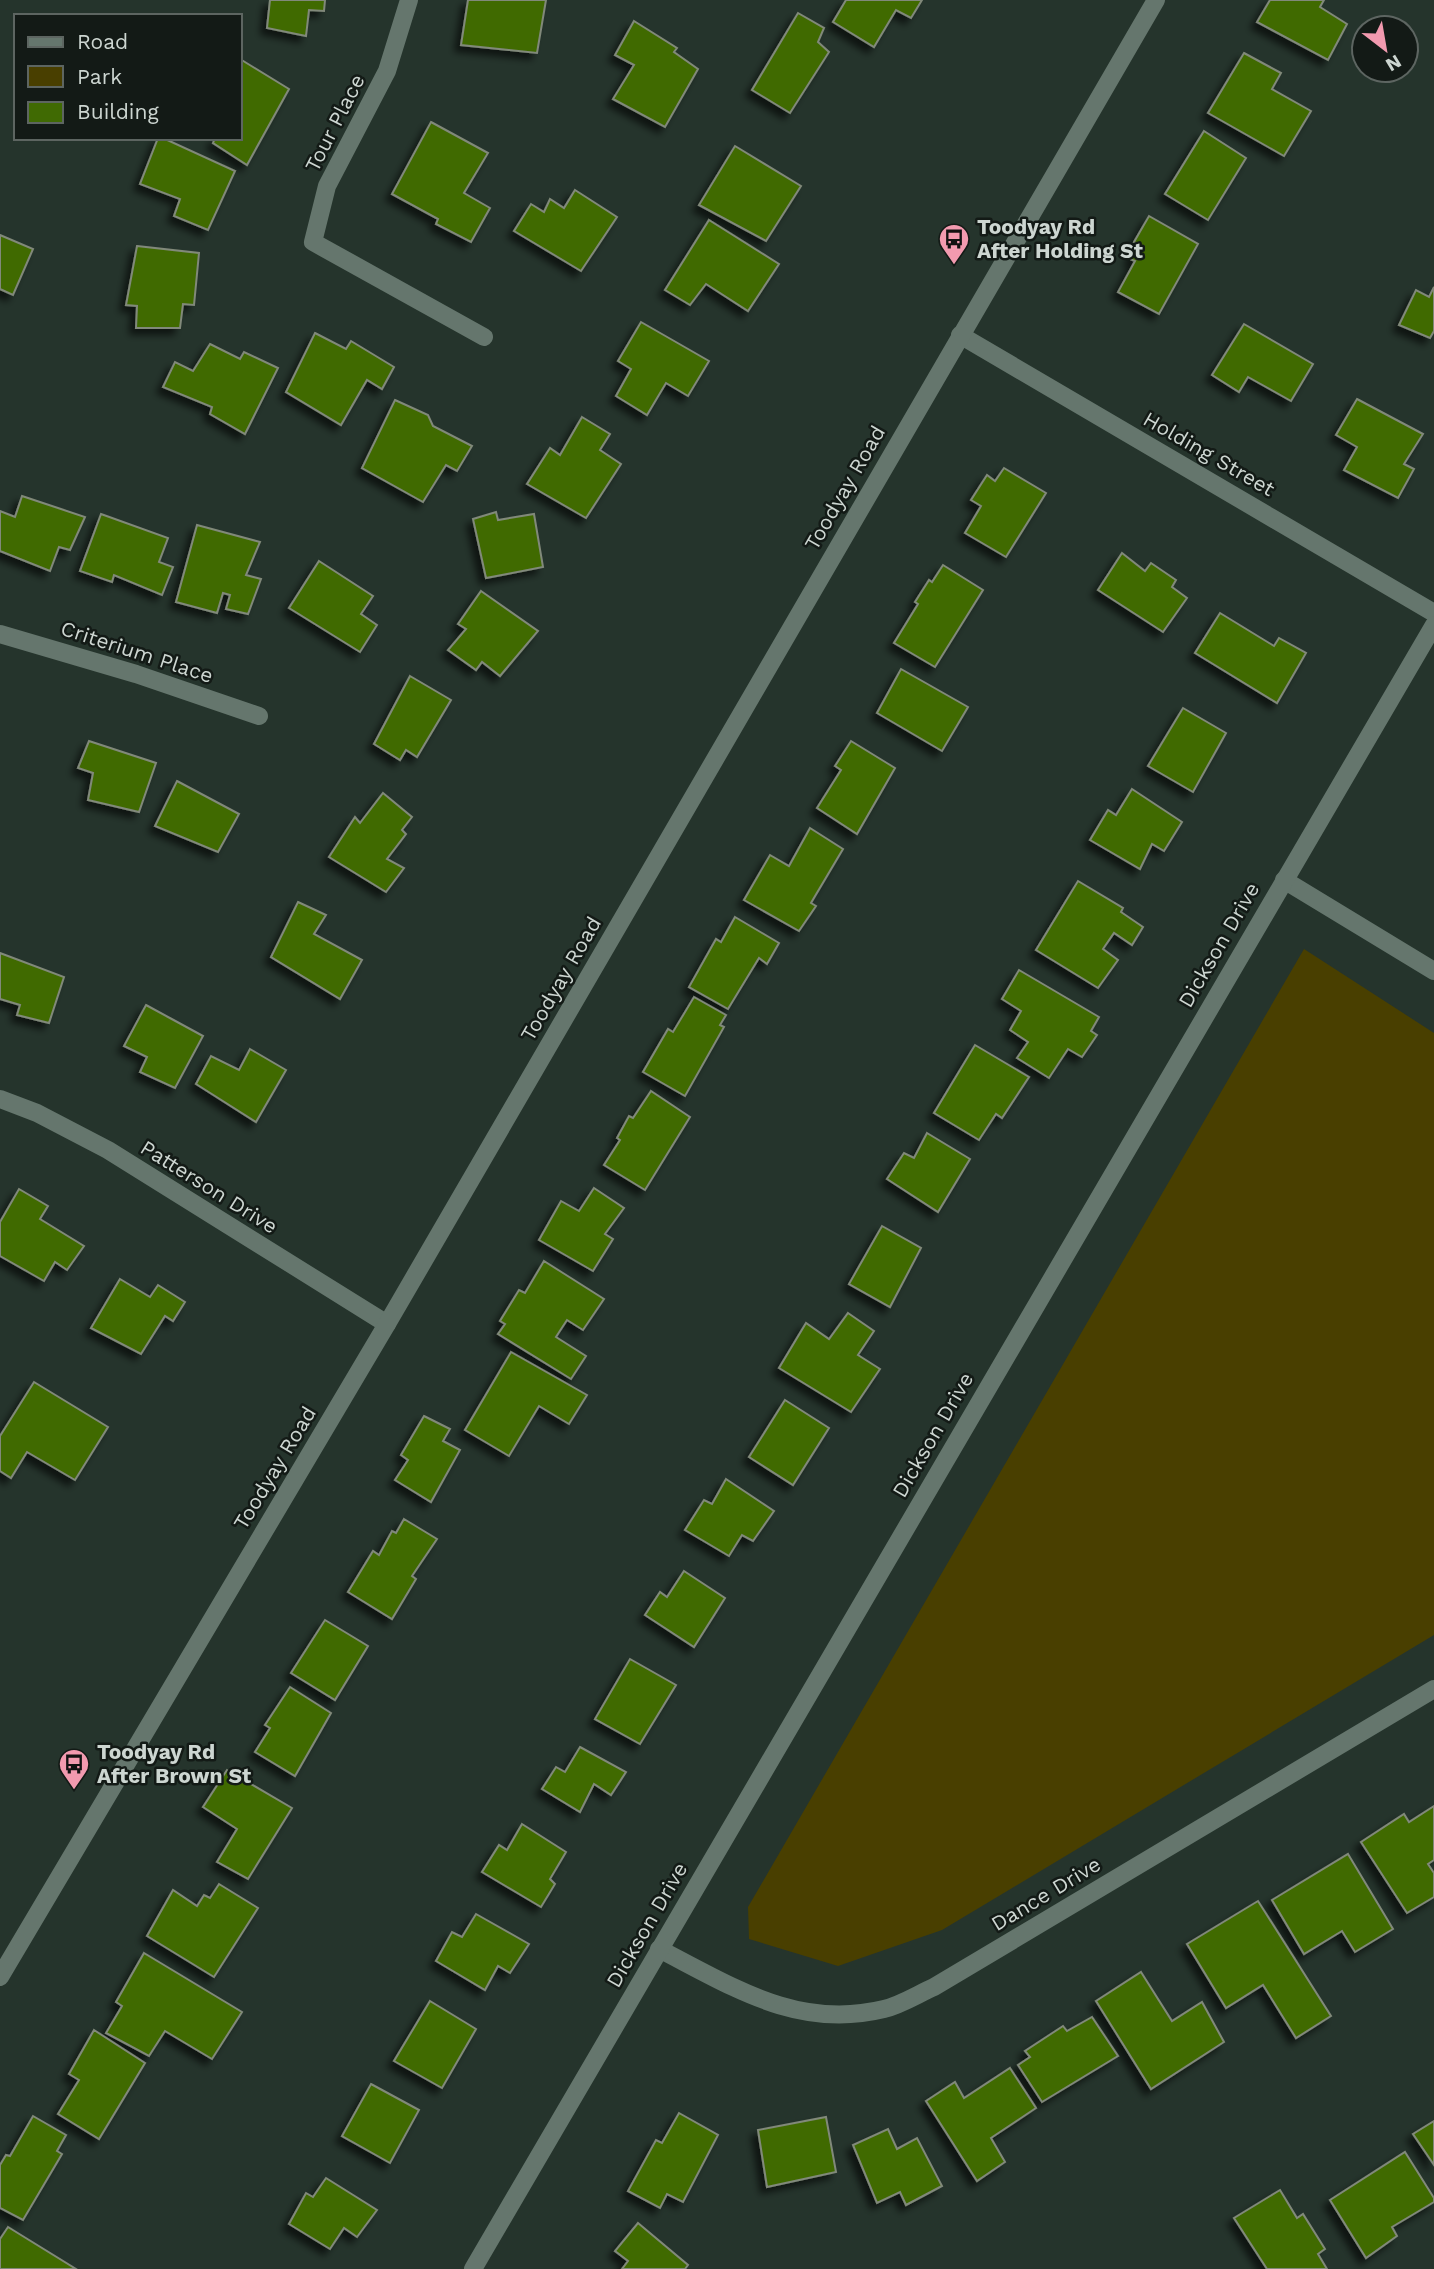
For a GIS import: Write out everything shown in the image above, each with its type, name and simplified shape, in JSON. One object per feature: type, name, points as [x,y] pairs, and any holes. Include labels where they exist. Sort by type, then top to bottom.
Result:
[{"type":"street","name":"Tour Place","points":[[409,0],[387,71],[327,186],[313,242],[484,337]]},
{"type":"street","name":"Toodyay Road","points":[[0,1977],[387,1324],[1156,0]]},
{"type":"street","name":"Holding Street","points":[[960,335],[1434,613]]},
{"type":"street","name":"Dickson Drive","points":[[473,2269],[1434,625]]},
{"type":"street","name":"Criterium Place","points":[[0,634],[136,674],[259,716]]},
{"type":"street","points":[[1284,880],[1434,971]]},
{"type":"street","name":"Patterson Drive","points":[[0,1099],[37,1113],[108,1150],[387,1324]]},
{"type":"street","name":"Dance Drive","points":[[659,1949],[746,1994],[800,2012],[843,2016],[886,2008],[933,1987],[1434,1689]]},
{"type":"green space","points":[[1304,949],[1434,1033],[1434,1635],[942,1930],[838,1966],[749,1939],[748,1907]]},
{"type":"building","points":[[270,0],[325,0],[324,11],[309,10],[306,36],[267,28]]},
{"type":"building","points":[[468,0],[546,0],[537,53],[461,45]]},
{"type":"building","points":[[846,0],[922,0],[911,18],[896,10],[874,47],[833,22]]},
{"type":"building","points":[[1270,0],[1324,0],[1320,7],[1347,24],[1328,60],[1257,22]]},
{"type":"building","points":[[798,13],[824,28],[818,42],[829,52],[790,113],[752,90]]},
{"type":"building","points":[[634,21],[677,48],[674,52],[698,69],[665,127],[613,99],[634,65],[615,55]]},
{"type":"building","points":[[1244,53],[1281,73],[1272,89],[1311,111],[1284,156],[1208,113]]},
{"type":"building","points":[[242,60],[289,89],[247,165],[213,143],[214,140],[242,140]]},
{"type":"building","points":[[431,122],[488,153],[464,193],[490,208],[471,242],[436,224],[438,219],[392,194]]},
{"type":"building","points":[[1204,131],[1246,158],[1208,220],[1165,194]]},
{"type":"building","points":[[157,140],[167,140],[235,171],[208,230],[174,216],[180,199],[140,184]]},
{"type":"building","points":[[735,146],[801,186],[766,241],[699,205]]},
{"type":"building","points":[[575,190],[617,217],[581,271],[514,231],[531,204],[544,212],[550,199],[564,208]]},
{"type":"building","points":[[1149,216],[1198,244],[1159,314],[1118,292],[1135,261],[1130,259],[1138,245],[1134,242]]},
{"type":"building","points":[[709,220],[779,264],[748,311],[706,284],[690,305],[665,290]]},
{"type":"building","points":[[0,235],[33,249],[13,295],[0,289]]},
{"type":"building","points":[[137,246],[199,253],[194,305],[183,304],[180,328],[136,328],[137,306],[126,305]]},
{"type":"building","points":[[1434,287],[1434,331],[1430,338],[1399,325],[1416,290],[1429,297]]},
{"type":"building","points":[[641,322],[709,361],[688,396],[666,383],[647,415],[616,396],[631,369],[618,361]]},
{"type":"building","points":[[1244,324],[1313,364],[1291,401],[1248,377],[1239,392],[1212,375]]},
{"type":"building","points":[[315,333],[346,349],[351,341],[394,367],[382,389],[367,380],[341,425],[286,392]]},
{"type":"building","points":[[210,344],[240,359],[244,352],[278,368],[245,434],[210,414],[212,407],[163,387],[175,362],[193,371]]},
{"type":"building","points":[[1357,399],[1423,434],[1404,464],[1414,469],[1398,498],[1344,470],[1357,447],[1336,435]]},
{"type":"building","points":[[395,400],[428,415],[433,426],[472,446],[457,471],[446,465],[423,502],[362,468]]},
{"type":"building","points":[[582,417],[610,434],[600,450],[621,464],[586,518],[527,484],[550,448],[560,455]]},
{"type":"building","points":[[1004,468],[1046,493],[1006,557],[965,533],[981,506],[971,500],[987,475],[995,481]]},
{"type":"building","points":[[22,496],[85,517],[70,550],[59,547],[50,571],[0,551],[0,511],[15,517]]},
{"type":"building","points":[[496,512],[498,520],[534,514],[543,567],[486,578],[473,519]]},
{"type":"building","points":[[101,514],[168,538],[159,562],[173,567],[162,595],[114,575],[112,582],[80,571]]},
{"type":"building","points":[[197,525],[260,542],[246,575],[261,579],[248,614],[226,609],[230,595],[223,593],[217,613],[176,602]]},
{"type":"building","points":[[1122,553],[1145,571],[1151,563],[1176,580],[1172,587],[1187,598],[1163,632],[1098,590]]},
{"type":"building","points":[[319,561],[373,596],[361,614],[377,625],[360,652],[289,608]]},
{"type":"building","points":[[943,565],[983,590],[935,667],[894,643],[918,604],[915,602],[929,580],[932,582]]},
{"type":"building","points":[[481,591],[538,631],[500,676],[482,662],[476,670],[448,650],[466,629],[458,624]]},
{"type":"building","points":[[1220,613],[1274,646],[1279,638],[1306,653],[1277,703],[1195,653]]},
{"type":"building","points":[[901,669],[968,707],[942,751],[877,713]]},
{"type":"building","points":[[410,676],[451,700],[417,757],[406,750],[400,760],[374,744]]},
{"type":"building","points":[[1183,708],[1226,733],[1193,792],[1148,766]]},
{"type":"building","points":[[89,741],[156,763],[139,812],[88,800],[93,773],[78,768]]},
{"type":"building","points":[[851,741],[895,768],[857,834],[817,808],[841,770],[835,766]]},
{"type":"building","points":[[177,781],[239,814],[218,852],[155,826]]},
{"type":"building","points":[[1132,789],[1182,822],[1164,851],[1152,844],[1140,869],[1090,840],[1108,810],[1116,815]]},
{"type":"building","points":[[383,793],[412,817],[402,830],[406,834],[387,859],[404,868],[386,892],[329,857],[355,817],[360,823]]},
{"type":"building","points":[[810,828],[843,849],[811,903],[816,906],[799,931],[744,900],[770,855],[789,866]]},
{"type":"building","points":[[1078,881],[1123,908],[1121,912],[1143,927],[1132,945],[1114,933],[1103,949],[1118,960],[1098,988],[1036,950]]},
{"type":"building","points":[[298,902],[326,915],[314,934],[362,960],[340,999],[271,957]]},
{"type":"building","points":[[735,917],[779,943],[767,964],[759,958],[728,1009],[689,987],[716,939],[721,942]]},
{"type":"building","points":[[0,953],[64,977],[49,1023],[17,1015],[20,1005],[0,999]]},
{"type":"building","points":[[1019,970],[1099,1017],[1091,1031],[1097,1035],[1082,1057],[1068,1049],[1049,1078],[1017,1058],[1028,1042],[1010,1030],[1021,1011],[1002,999]]},
{"type":"building","points":[[694,997],[726,1015],[720,1025],[724,1027],[685,1096],[643,1072],[668,1029],[673,1032]]},
{"type":"building","points":[[146,1005],[203,1036],[175,1088],[140,1072],[147,1057],[124,1046]]},
{"type":"building","points":[[975,1045],[1029,1077],[1002,1118],[996,1114],[979,1140],[934,1113]]},
{"type":"building","points":[[250,1049],[286,1070],[256,1122],[196,1084],[211,1056],[239,1070]]},
{"type":"building","points":[[651,1091],[690,1117],[645,1190],[604,1165],[620,1140],[617,1138],[629,1116],[633,1118]]},
{"type":"building","points":[[927,1133],[970,1159],[938,1212],[887,1179],[904,1153],[914,1158]]},
{"type":"building","points":[[594,1188],[624,1208],[605,1234],[613,1239],[593,1271],[539,1240],[561,1201],[579,1211]]},
{"type":"building","points":[[19,1189],[48,1206],[40,1219],[84,1246],[67,1270],[55,1262],[44,1281],[0,1256],[0,1222]]},
{"type":"building","points":[[882,1226],[921,1248],[890,1307],[849,1284]]},
{"type":"building","points":[[544,1261],[604,1299],[583,1330],[567,1320],[556,1337],[586,1356],[571,1379],[498,1334],[505,1324],[500,1321],[519,1290],[525,1293]]},
{"type":"building","points":[[120,1279],[150,1297],[158,1285],[185,1302],[173,1321],[165,1316],[141,1354],[91,1328]]},
{"type":"building","points":[[848,1313],[874,1331],[858,1355],[880,1369],[851,1412],[779,1368],[806,1323],[829,1339]]},
{"type":"building","points":[[511,1352],[587,1395],[569,1424],[539,1406],[509,1456],[465,1430]]},
{"type":"building","points":[[34,1382],[108,1427],[75,1480],[27,1452],[11,1478],[0,1471],[0,1436]]},
{"type":"building","points":[[785,1400],[829,1428],[793,1485],[749,1457]]},
{"type":"building","points":[[424,1416],[450,1429],[443,1441],[460,1450],[431,1502],[395,1480],[408,1460],[401,1455]]},
{"type":"building","points":[[726,1479],[774,1511],[753,1541],[742,1535],[729,1556],[685,1530],[704,1500],[712,1504]]},
{"type":"building","points":[[404,1519],[437,1539],[412,1576],[416,1579],[392,1619],[348,1592],[373,1551],[379,1555],[392,1531],[396,1533]]},
{"type":"building","points":[[684,1571],[725,1598],[694,1647],[645,1615],[660,1592],[667,1597]]},
{"type":"building","points":[[325,1620],[368,1646],[335,1700],[291,1673]]},
{"type":"building","points":[[630,1659],[676,1685],[640,1744],[595,1719]]},
{"type":"building","points":[[290,1687],[331,1713],[295,1776],[255,1752],[270,1728],[265,1725]]},
{"type":"building","points":[[580,1747],[626,1772],[611,1795],[594,1784],[580,1812],[542,1789],[556,1767],[565,1772]]},
{"type":"building","points":[[227,1770],[292,1808],[248,1879],[217,1862],[237,1829],[203,1807]]},
{"type":"building","points":[[1434,1806],[1434,1860],[1428,1864],[1434,1873],[1434,1897],[1407,1913],[1361,1842],[1404,1814],[1409,1822]]},
{"type":"building","points":[[522,1824],[566,1852],[550,1879],[555,1884],[541,1907],[482,1872],[499,1845],[507,1850]]},
{"type":"building","points":[[1348,1854],[1393,1929],[1355,1952],[1342,1931],[1304,1954],[1272,1900]]},
{"type":"building","points":[[219,1884],[258,1908],[214,1977],[147,1936],[173,1890],[197,1906],[204,1895],[210,1898]]},
{"type":"building","points":[[1258,1901],[1331,2016],[1296,2038],[1263,1985],[1226,2008],[1187,1944]]},
{"type":"building","points":[[476,1914],[529,1944],[510,1973],[498,1966],[485,1990],[436,1961],[452,1932],[462,1937]]},
{"type":"building","points":[[144,1953],[242,2012],[212,2059],[165,2031],[149,2056],[106,2033],[122,2006],[116,2002]]},
{"type":"building","points":[[1141,1972],[1172,2021],[1202,2002],[1224,2042],[1151,2089],[1096,2001]]},
{"type":"building","points":[[430,2001],[476,2029],[442,2088],[394,2061]]},
{"type":"building","points":[[1092,2017],[1118,2056],[1042,2102],[1018,2065],[1030,2057],[1025,2051],[1063,2026],[1067,2031]]},
{"type":"building","points":[[94,2030],[145,2063],[99,2139],[58,2114],[79,2080],[69,2074]]},
{"type":"building","points":[[1010,2068],[1036,2108],[991,2138],[1005,2162],[977,2181],[926,2101],[955,2082],[964,2098]]},
{"type":"building","points":[[371,2084],[419,2110],[390,2163],[342,2136]]},
{"type":"building","points":[[679,2113],[718,2135],[683,2202],[667,2194],[660,2208],[628,2191],[656,2140],[662,2143]]},
{"type":"building","points":[[33,2116],[66,2135],[57,2151],[62,2154],[23,2220],[0,2208],[0,2165],[6,2155],[10,2156]]},
{"type":"building","points":[[826,2117],[836,2172],[767,2187],[758,2130]]},
{"type":"building","points":[[1434,2121],[1434,2165],[1413,2134]]},
{"type":"building","points":[[888,2129],[897,2149],[917,2138],[942,2186],[906,2205],[900,2192],[877,2203],[853,2145]]},
{"type":"building","points":[[1405,2152],[1434,2202],[1392,2227],[1397,2236],[1366,2258],[1330,2200]]},
{"type":"building","points":[[326,2178],[377,2210],[357,2237],[344,2228],[330,2249],[289,2224],[306,2193],[313,2197]]},
{"type":"building","points":[[1280,2190],[1297,2218],[1303,2214],[1325,2249],[1318,2254],[1327,2269],[1267,2269],[1234,2218]]},
{"type":"building","points":[[638,2223],[688,2265],[685,2269],[622,2269],[628,2261],[615,2251]]},
{"type":"building","points":[[8,2227],[76,2269],[0,2269],[0,2239]]},
{"type":"place","name":"Toodyay Rd After Holding St","points":[[954,266]]},
{"type":"place","name":"Toodyay Rd After Brown St","points":[[74,1791]]}]
